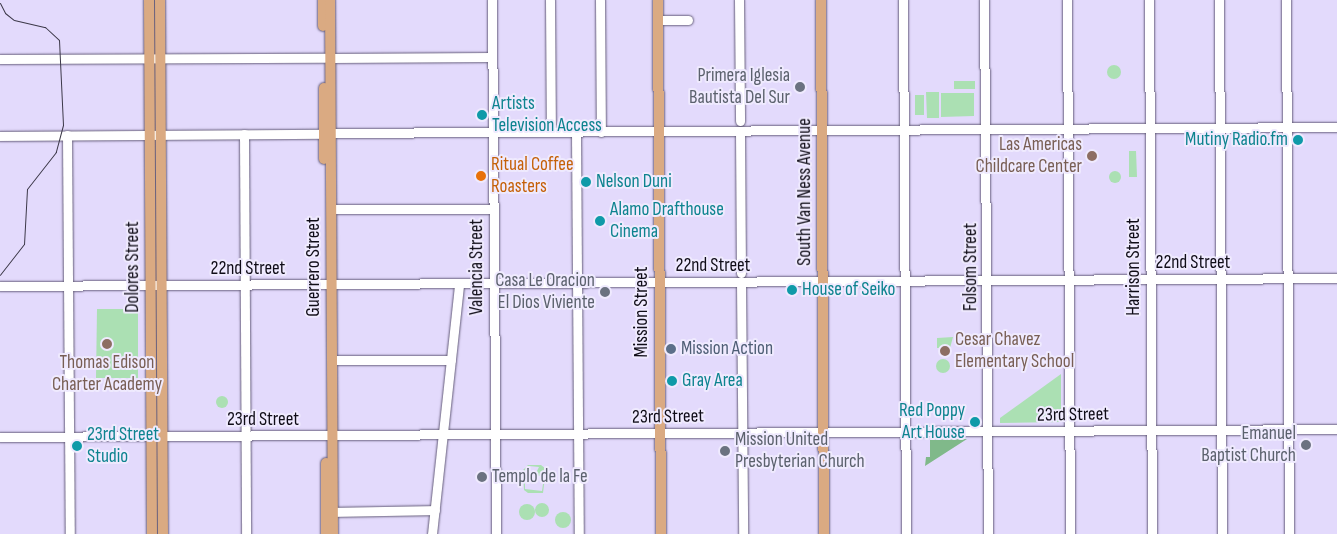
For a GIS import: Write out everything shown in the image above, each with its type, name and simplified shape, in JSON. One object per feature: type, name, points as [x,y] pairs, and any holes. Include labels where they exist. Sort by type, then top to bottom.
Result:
[{"type":"main road","name":"Dolores Street","points":[[148,0],[152,534]]},
{"type":"main road","name":"Dolores Street","points":[[160,0],[163,534]]},
{"type":"main road","name":"Guerrero Street","points":[[323,0],[327,58],[329,436],[333,534]]},
{"type":"main road","name":"Guerrero Street","points":[[327,58],[330,0]]},
{"type":"main road","name":"Mission Street","points":[[658,0],[661,534]]},
{"type":"main road","name":"South Van Ness Avenue","points":[[821,0],[824,534]]},
{"type":"main road","name":"Guerrero Street","points":[[326,534],[332,360],[328,285],[331,210],[328,134]]},
{"type":"main road","points":[[150,210],[161,210]]},
{"type":"street","name":"Valencia Street","points":[[492,0],[496,534]]},
{"type":"street","points":[[550,0],[551,132]]},
{"type":"street","points":[[600,0],[601,132]]},
{"type":"street","points":[[739,0],[742,534]]},
{"type":"street","points":[[903,0],[906,534]]},
{"type":"street","name":"Folsom Street","points":[[984,0],[988,534]]},
{"type":"street","points":[[1067,0],[1070,534]]},
{"type":"street","name":"Harrison Street","points":[[1149,0],[1152,534]]},
{"type":"street","points":[[1219,0],[1222,534]]},
{"type":"street","points":[[1286,0],[1289,534]]},
{"type":"street","points":[[658,20],[688,20]]},
{"type":"street","points":[[0,59],[492,57]]},
{"type":"street","points":[[0,136],[601,132],[740,126],[822,130],[1337,127]]},
{"type":"street","points":[[576,132],[579,534]]},
{"type":"street","points":[[244,134],[246,534]]},
{"type":"street","points":[[66,135],[70,534]]},
{"type":"street","points":[[331,210],[493,209]]},
{"type":"street","name":"22nd Street","points":[[0,286],[659,282],[741,277],[823,281],[1337,278]]},
{"type":"street","points":[[432,534],[459,284]]},
{"type":"street","points":[[332,360],[451,360]]},
{"type":"street","name":"23rd Street","points":[[0,438],[1337,429]]},
{"type":"street","points":[[333,512],[435,510]]},
{"type":"green space","points":[[1111,65],[1117,65],[1121,72],[1117,79],[1111,79],[1107,75],[1107,69]]},
{"type":"green space","points":[[954,81],[975,81],[975,89],[954,89]]},
{"type":"green space","points":[[926,92],[939,92],[939,118],[927,118]]},
{"type":"green space","points":[[941,93],[974,93],[974,116],[941,117]]},
{"type":"green space","points":[[915,95],[924,95],[924,115],[915,115]]},
{"type":"green space","points":[[1129,151],[1136,151],[1137,177],[1129,177]]},
{"type":"green space","points":[[1115,171],[1121,177],[1115,183],[1109,177]]},
{"type":"green space","points":[[97,309],[138,309],[138,378],[96,378]]},
{"type":"green space","points":[[953,337],[950,348],[937,348],[937,338]]},
{"type":"green space","points":[[943,359],[948,361],[950,366],[948,371],[943,373],[938,371],[936,366],[938,361]]},
{"type":"green space","points":[[1061,374],[1061,422],[1000,423],[1000,418]]},
{"type":"green space","points":[[220,396],[224,396],[228,402],[224,408],[220,408],[216,404],[216,400]]},
{"type":"green space","points":[[967,439],[925,466],[926,457],[930,457],[930,440]]},
{"type":"green space","points":[[528,465],[541,465],[546,469],[543,493],[528,493],[524,490],[523,470]],"holes":[[[529,466],[539,467],[535,475],[544,477],[542,491],[525,489],[525,470]]]},
{"type":"green space","points":[[539,503],[545,503],[549,510],[545,517],[539,517],[535,513],[535,507]]},
{"type":"green space","points":[[527,504],[535,512],[527,520],[519,512]]},
{"type":"green space","points":[[563,512],[569,514],[571,520],[569,526],[563,528],[557,526],[555,520],[557,514]]},
{"type":"tram line","points":[[0,3],[5,13],[14,20],[45,27],[59,40],[63,125],[56,152],[27,189],[24,244],[0,275]]},
{"type":"place","name":"Primera Iglesia Bautista Del Sur","points":[[800,87]]},
{"type":"place","name":"Artists Television Access","points":[[482,115]]},
{"type":"place","name":"Mutiny Radio.fm","points":[[1298,140]]},
{"type":"place","name":"Las Americas Childcare Center","points":[[1092,156]]},
{"type":"place","name":"Ritual Coffee Roasters","points":[[481,176]]},
{"type":"place","name":"Nelson Duni","points":[[586,182]]},
{"type":"place","name":"Alamo Drafthouse Cinema","points":[[600,221]]},
{"type":"place","name":"House of Seiko","points":[[792,290]]},
{"type":"place","name":"Casa Le Oracion El Dios Viviente","points":[[605,292]]},
{"type":"place","name":"Thomas Edison Charter Academy","points":[[107,344]]},
{"type":"place","name":"Mission Action","points":[[671,349]]},
{"type":"place","name":"Cesar Chavez Elementary School","points":[[945,351]]},
{"type":"place","name":"Gray Area","points":[[672,381]]},
{"type":"place","name":"Red Poppy Art House","points":[[975,422]]},
{"type":"place","name":"Emanuel Baptist Church","points":[[1306,445]]},
{"type":"place","name":"23rd Street Studio","points":[[77,446]]},
{"type":"place","name":"Mission United Presbyterian Church","points":[[725,451]]},
{"type":"place","name":"Templo de la Fe","points":[[482,477]]}]
